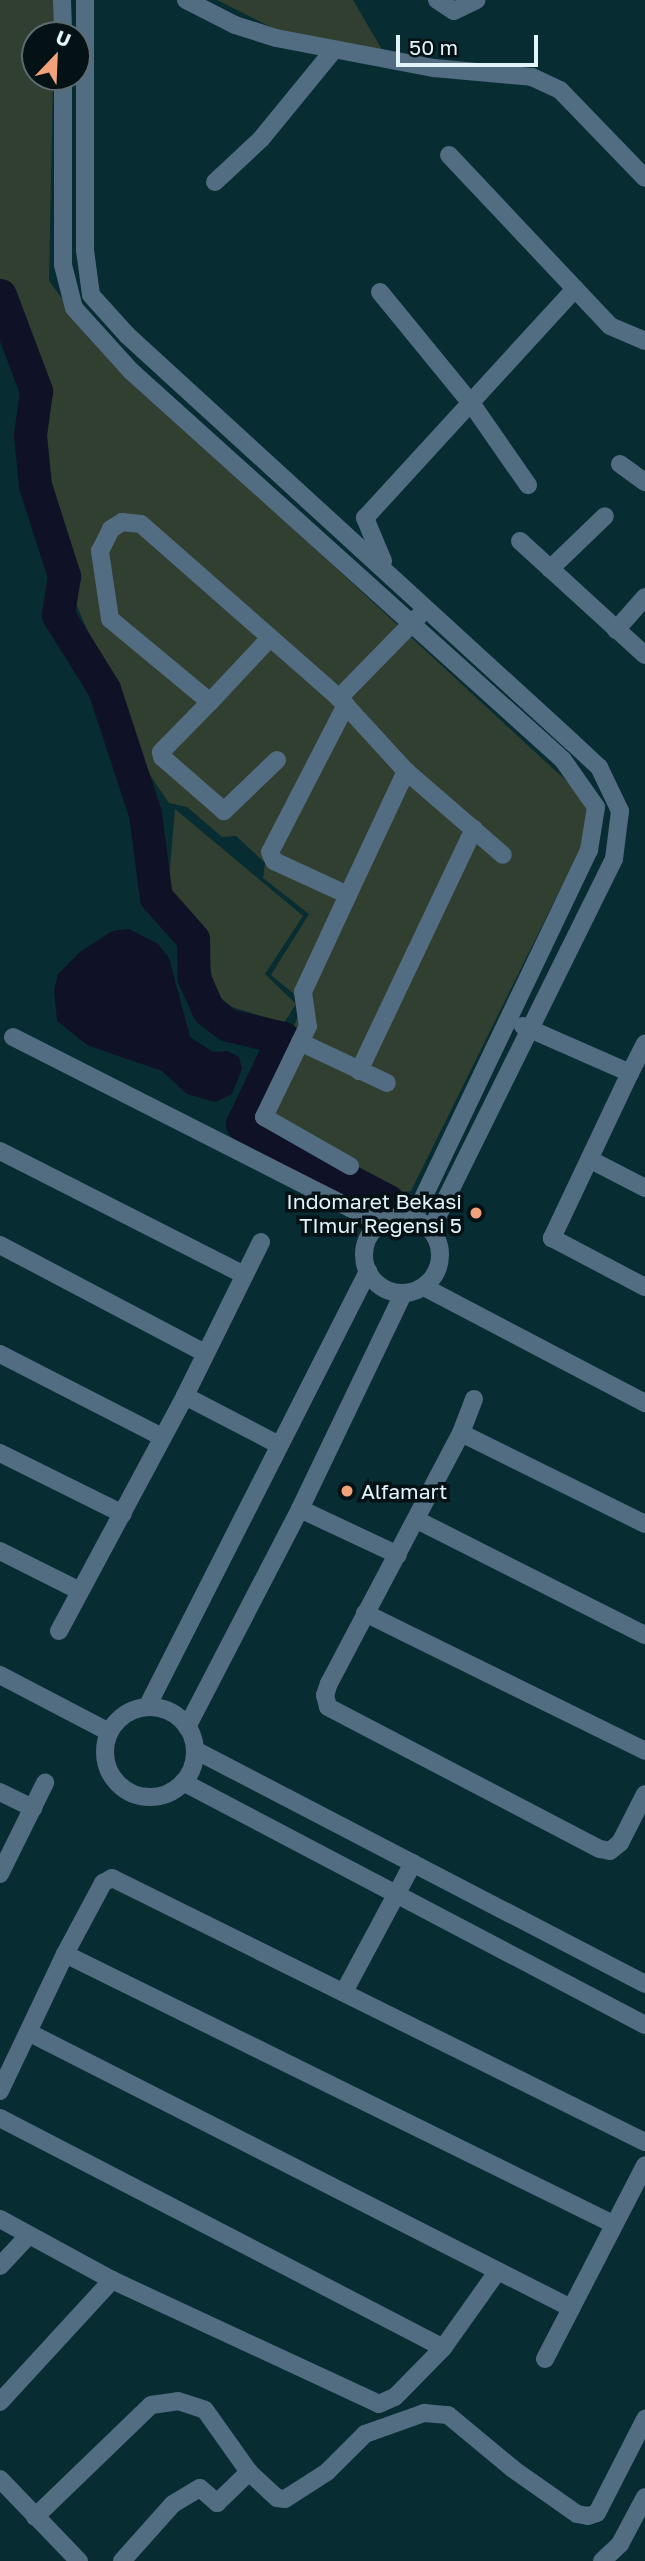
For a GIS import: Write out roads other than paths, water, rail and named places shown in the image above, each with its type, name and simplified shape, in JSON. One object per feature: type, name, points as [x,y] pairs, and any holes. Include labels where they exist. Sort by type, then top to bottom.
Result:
[{"type":"street","points":[[62,0],[63,21]]},
{"type":"street","points":[[85,0],[85,250],[91,295],[127,335],[599,767],[620,811],[614,859],[532,1030],[431,1230]]},
{"type":"street","points":[[186,0],[236,26],[333,51],[434,68],[533,77],[560,90],[645,178]]},
{"type":"street","points":[[437,0],[454,11],[477,0]]},
{"type":"street","points":[[215,182],[261,138],[333,51]]},
{"type":"street","points":[[63,91],[63,265],[74,308],[112,353],[563,760],[596,807],[589,849],[510,1020],[413,1219]]},
{"type":"street","points":[[449,155],[610,326],[645,341]]},
{"type":"street","points":[[390,573],[365,518],[575,289]]},
{"type":"street","points":[[380,292],[471,402],[528,485]]},
{"type":"street","points":[[112,353],[127,335]]},
{"type":"street","points":[[620,464],[645,482]]},
{"type":"street","points":[[550,569],[605,516]]},
{"type":"street","points":[[210,702],[110,620],[100,551],[111,529],[122,522],[141,524],[342,701],[406,771],[503,855]]},
{"type":"street","points":[[520,541],[645,655]]},
{"type":"street","points":[[616,630],[645,597]]},
{"type":"street","points":[[348,895],[282,868],[270,852],[342,701],[427,608]]},
{"type":"street","points":[[269,639],[161,755],[220,809],[228,811],[277,760]]},
{"type":"street","points":[[350,1166],[264,1117],[310,1018],[303,992],[406,771]]},
{"type":"street","points":[[359,1071],[474,829]]},
{"type":"street","points":[[510,1020],[630,1073]]},
{"type":"street","points":[[12,1037],[382,1224],[413,1219],[431,1230],[440,1261],[424,1287],[403,1294],[382,1288],[368,1272]]},
{"type":"street","points":[[300,1042],[387,1083]]},
{"type":"street","points":[[645,1044],[592,1160],[552,1238],[645,1287]]},
{"type":"street","points":[[0,1151],[244,1275]]},
{"type":"street","points":[[592,1160],[645,1188]]},
{"type":"street","points":[[147,1707],[368,1272],[368,1240],[382,1224]]},
{"type":"street","points":[[59,1631],[123,1514],[261,1241]]},
{"type":"street","points":[[0,1245],[205,1353]]},
{"type":"street","points":[[424,1287],[645,1403]]},
{"type":"street","points":[[187,1727],[300,1509],[403,1294]]},
{"type":"street","points":[[0,1354],[162,1437]]},
{"type":"street","points":[[184,1396],[279,1445]]},
{"type":"street","points":[[474,1399],[461,1433],[417,1520],[329,1683],[325,1695],[328,1707],[600,1849],[610,1851],[620,1843],[645,1794]]},
{"type":"street","points":[[461,1433],[645,1524]]},
{"type":"street","points":[[0,1452],[123,1514]]},
{"type":"street","points":[[300,1509],[398,1555]]},
{"type":"street","points":[[417,1520],[645,1635]]},
{"type":"street","points":[[0,1551],[80,1591]]},
{"type":"street","points":[[365,1613],[645,1751]]},
{"type":"street","points":[[0,1675],[109,1732]]},
{"type":"street","points":[[195,1749],[183,1782],[153,1797],[130,1792],[107,1766],[109,1732],[125,1715],[147,1707],[170,1712],[187,1727],[195,1749],[645,2025]]},
{"type":"street","points":[[183,1782],[645,1984]]},
{"type":"street","points":[[0,1874],[45,1783]]},
{"type":"street","points":[[0,1792],[33,1808]]},
{"type":"street","points":[[345,1990],[405,1877]]},
{"type":"street","points":[[0,2091],[30,2034],[65,1954],[103,1883],[113,1878],[345,1990],[645,2142]]},
{"type":"street","points":[[65,1954],[613,2224]]},
{"type":"street","points":[[30,2034],[570,2308]]},
{"type":"street","points":[[0,2118],[443,2348]]},
{"type":"street","points":[[545,2359],[645,2165]]},
{"type":"street","points":[[0,2219],[112,2280],[379,2404],[395,2396],[443,2348],[497,2272]]},
{"type":"street","points":[[0,2266],[29,2235]]},
{"type":"street","points":[[0,2402],[112,2280]]},
{"type":"street","points":[[34,2517],[151,2405],[178,2401],[205,2410],[249,2472],[276,2498],[285,2499],[327,2472],[365,2434],[424,2413],[448,2415],[513,2469],[577,2514],[588,2516],[597,2512],[645,2419]]},
{"type":"street","points":[[122,2561],[173,2504],[200,2488],[217,2503],[249,2472]]},
{"type":"street","points":[[2,2488],[79,2561]]},
{"type":"street","points":[[602,2561],[621,2544],[645,2497]]},
{"type":"water","points":[[129,929],[158,944],[169,958],[190,1037],[213,1052],[228,1051],[239,1057],[242,1069],[232,1094],[215,1102],[187,1094],[162,1071],[87,1045],[57,1021],[54,990],[58,974],[80,952],[112,931]]},
{"type":"waterway","points":[[0,295],[36,391],[30,435],[35,485],[64,576],[58,615],[104,689],[145,814],[156,897],[193,939],[194,978],[208,1010],[228,1025],[283,1038],[242,1124],[388,1201]]},
{"type":"place","name":"Indomaret Bekasi TImur Regensi 5","points":[[476,1213]]},
{"type":"place","name":"Alfamart","points":[[347,1491]]}]
